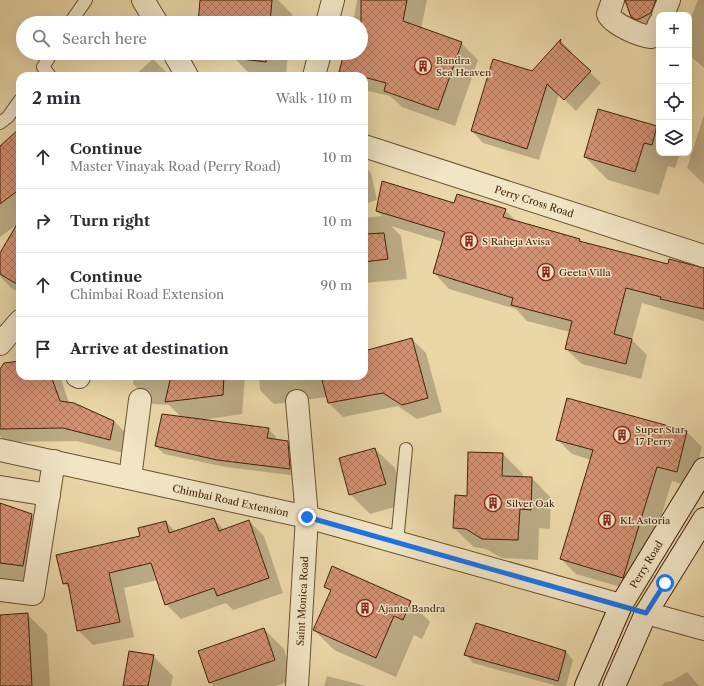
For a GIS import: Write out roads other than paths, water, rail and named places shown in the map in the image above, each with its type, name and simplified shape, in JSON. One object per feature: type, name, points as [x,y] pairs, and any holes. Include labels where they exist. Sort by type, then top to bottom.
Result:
[{"type":"street","points":[[143,0],[153,16]]},
{"type":"street","points":[[329,16],[333,0]]},
{"type":"street","points":[[613,0],[608,14],[614,22],[645,36],[651,37],[656,32]]},
{"type":"street","points":[[664,12],[669,0]]},
{"type":"street","points":[[178,60],[185,72]]},
{"type":"street","points":[[315,72],[318,60]]},
{"type":"street","name":"Perry Cross Road","points":[[368,147],[704,256]]},
{"type":"street","points":[[130,478],[140,400]]},
{"type":"street","name":"Saint Monica Road","points":[[297,401],[307,517],[297,686]]},
{"type":"street","name":"Chimbai Road Extension","points":[[0,450],[307,517],[704,629]]},
{"type":"street","points":[[0,590],[33,594],[54,462]]},
{"type":"street","name":"Perry Road","points":[[586,686],[621,605],[704,469]]},
{"type":"street","points":[[0,487],[48,495]]},
{"type":"street","points":[[614,686],[646,613],[704,519]]},
{"type":"lane","points":[[75,16],[86,0]]},
{"type":"lane","points":[[43,72],[49,60]]},
{"type":"lane","points":[[0,124],[8,117],[16,106]]},
{"type":"lane","points":[[397,542],[406,449]]},
{"type":"place","name":"Bandra Sea Heaven","points":[[423,66]]},
{"type":"place","name":"S Raheja Avisa","points":[[469,241]]},
{"type":"place","name":"Geeta Villa","points":[[546,272]]},
{"type":"place","name":"Super Star 17 Perry","points":[[622,435]]},
{"type":"place","name":"Silver Oak","points":[[493,503]]},
{"type":"place","name":"KL Astoria","points":[[607,520]]},
{"type":"place","name":"Ajanta Bandra","points":[[365,608]]}]
